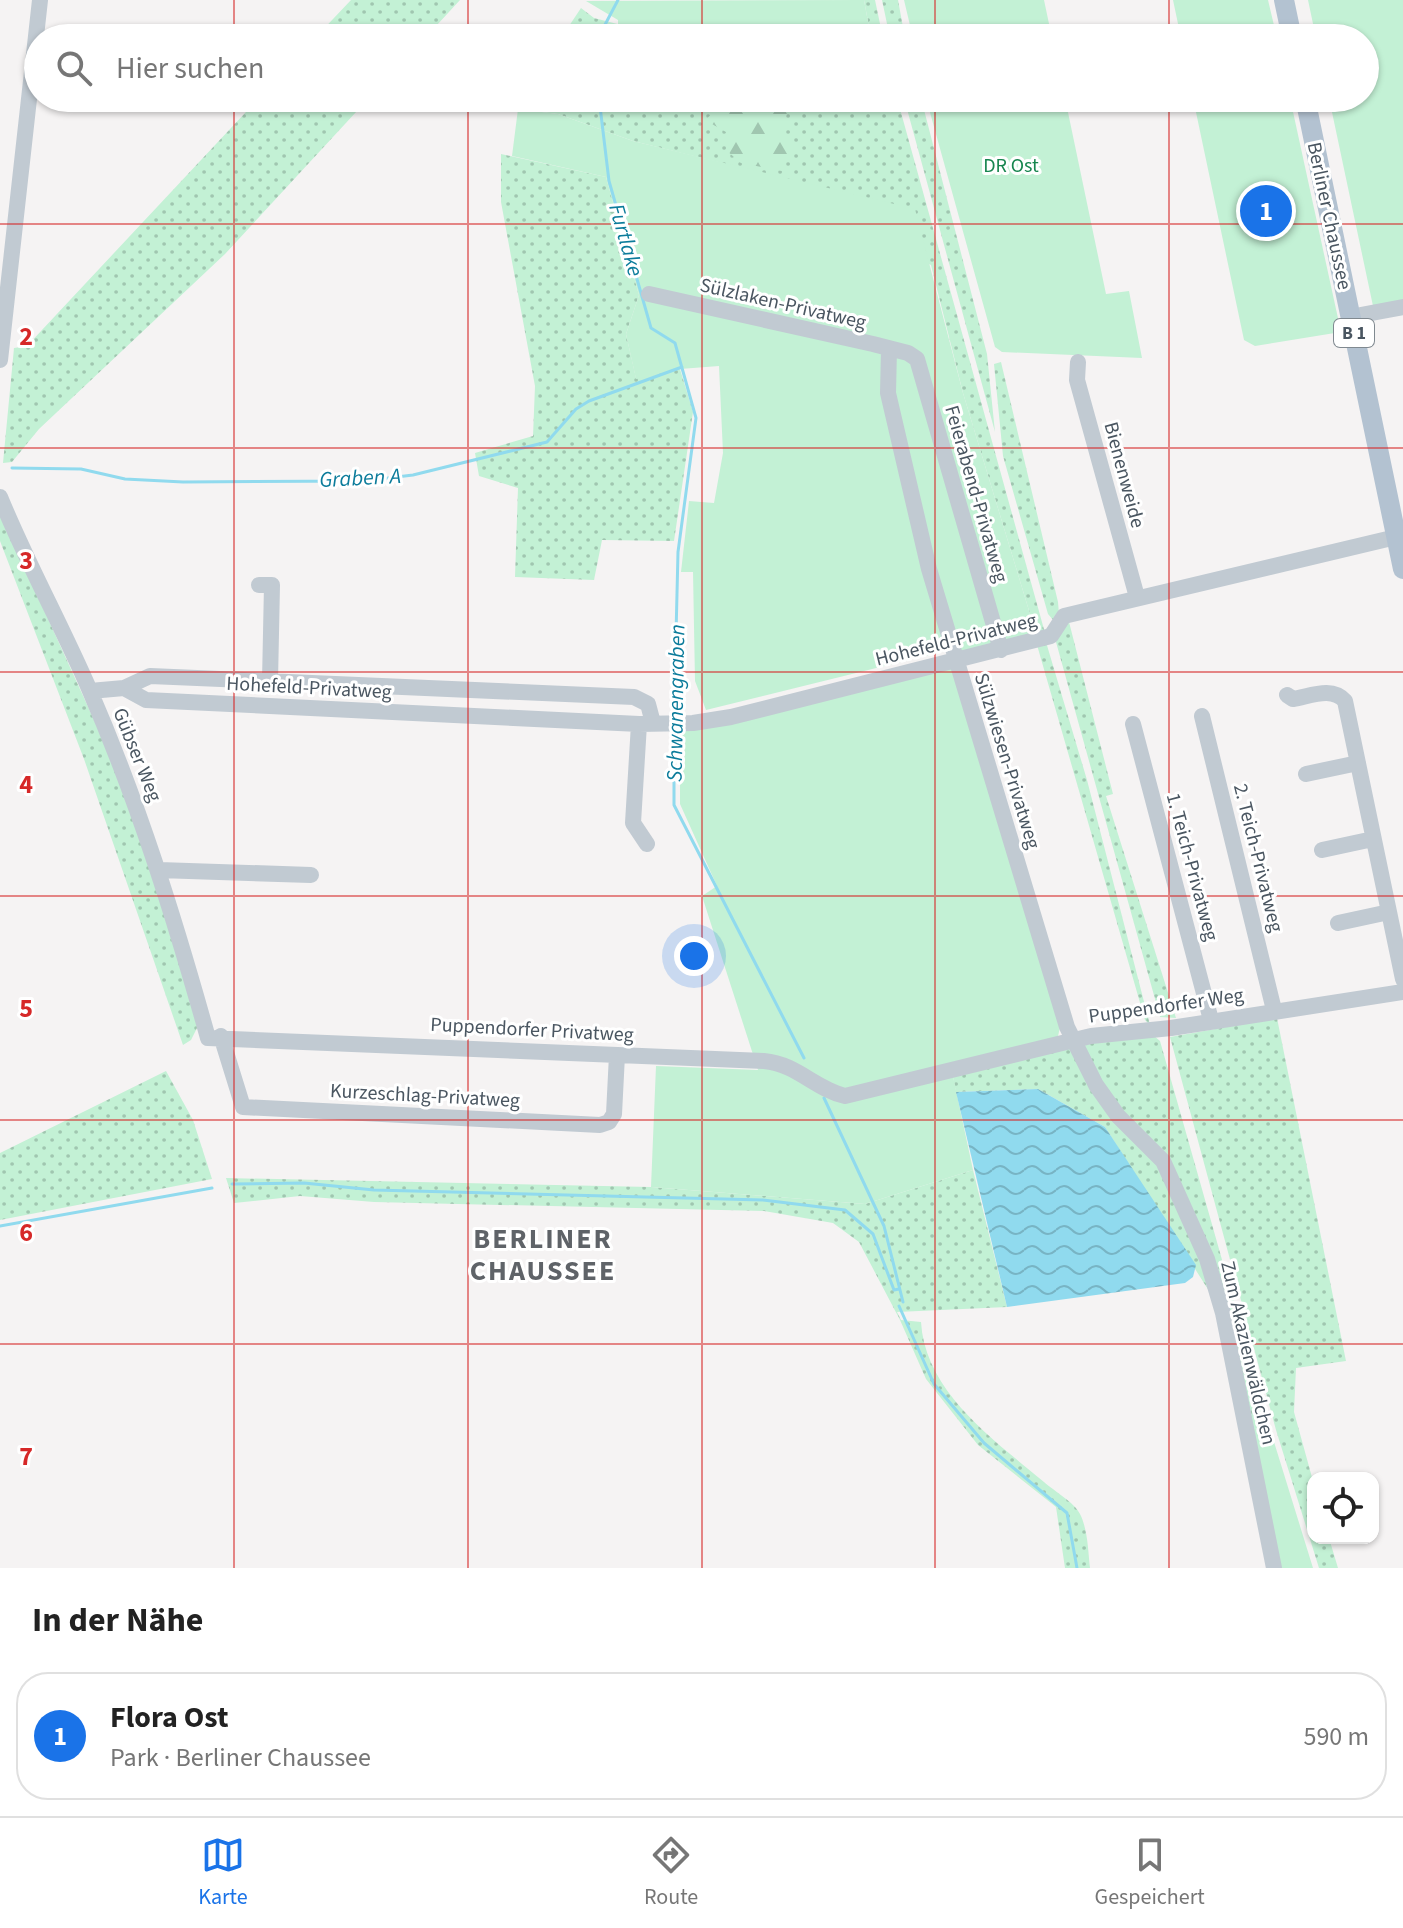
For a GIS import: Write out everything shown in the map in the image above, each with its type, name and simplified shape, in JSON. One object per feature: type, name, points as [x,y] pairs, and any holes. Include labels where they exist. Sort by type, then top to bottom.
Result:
[{"type":"main road","points":[[1284,0],[1289,24]]},
{"type":"main road","name":"Berliner Chaussee","points":[[1308,112],[1398,527],[1403,569]]},
{"type":"street","points":[[37,24],[40,0]]},
{"type":"street","points":[[0,360],[28,112]]},
{"type":"street","name":"Sülzlaken-Privatweg","points":[[649,294],[908,353]]},
{"type":"street","points":[[1350,317],[1403,307]]},
{"type":"street","name":"Sülzwiesen-Privatweg","points":[[889,349],[888,393],[955,661],[1074,1041]]},
{"type":"street","name":"Feierabend-Privatweg","points":[[908,353],[917,359],[1001,650]]},
{"type":"street","name":"Bienenweide","points":[[1078,362],[1077,380],[1137,597]]},
{"type":"street","name":"Gübser Weg","points":[[0,497],[90,691],[159,870],[215,1037]]},
{"type":"street","name":"Hohefeld-Privatweg","points":[[124,688],[146,700],[652,723],[731,717],[1051,636],[1064,616],[1398,527]]},
{"type":"street","name":"Hohefeld-Privatweg","points":[[259,585],[272,585],[270,681]]},
{"type":"street","name":"Hohefeld-Privatweg","points":[[90,691],[124,688],[150,676],[638,697],[650,708],[652,723]]},
{"type":"street","points":[[1287,695],[1293,699],[1339,694],[1345,701],[1403,979]]},
{"type":"street","name":"2. Teich-Privatweg","points":[[1202,716],[1274,1010]]},
{"type":"street","points":[[647,844],[633,823],[652,723]]},
{"type":"street","name":"1. Teich-Privatweg","points":[[1133,724],[1211,1020]]},
{"type":"street","points":[[1306,774],[1358,763]]},
{"type":"street","points":[[1322,850],[1373,839]]},
{"type":"street","points":[[159,870],[311,875]]},
{"type":"street","points":[[1338,923],[1389,912]]},
{"type":"street","name":"Puppendorfer Weg","points":[[845,1096],[1074,1041],[1403,992]]},
{"type":"street","name":"Puppendorfer Privatweg","points":[[215,1037],[783,1064],[829,1092],[845,1096]]},
{"type":"street","name":"Kurzeschlag-Privatweg","points":[[215,1037],[243,1107],[603,1125],[611,1120],[617,1055]]},
{"type":"street","name":"Zum Akazienwäldchen","points":[[1074,1041],[1096,1085],[1118,1116],[1163,1161],[1189,1226],[1207,1259],[1223,1313],[1274,1568]]},
{"type":"green space","points":[[351,0],[460,0],[438,24],[328,24]]},
{"type":"green space","points":[[864,0],[875,0],[880,24],[868,24]]},
{"type":"green space","points":[[864,0],[868,24],[618,24],[618,20],[586,1]]},
{"type":"green space","points":[[882,0],[898,0],[902,24],[887,24]]},
{"type":"green space","points":[[904,0],[1044,0],[1049,24],[910,24]]},
{"type":"green space","points":[[1173,0],[1268,0],[1274,24],[1178,24]]},
{"type":"green space","points":[[1308,0],[1403,0],[1403,302],[1373,306],[1332,112],[1379,112],[1379,24],[1313,24]]},
{"type":"green space","points":[[581,8],[594,18],[617,24],[570,24]]},
{"type":"green space","points":[[246,112],[356,112],[225,254],[39,429],[12,462],[3,463],[14,348],[27,346]]},
{"type":"green space","points":[[518,112],[558,114],[633,141],[915,209],[963,393],[1037,637],[962,653],[945,651],[706,710],[695,681],[693,572],[681,572],[689,501],[714,503],[723,453],[719,366],[680,369],[636,379],[626,334],[639,295],[606,177],[512,156]]},
{"type":"green space","points":[[542,112],[901,112],[1045,633],[1037,637],[963,393],[931,265],[722,163],[633,141],[558,114]]},
{"type":"green space","points":[[714,112],[788,112],[781,128],[793,143],[782,171],[741,163],[727,151],[726,132],[705,120]]},
{"type":"green space","points":[[908,112],[925,112],[987,354],[995,432]]},
{"type":"green space","name":"DR Ost","points":[[930,112],[1068,112],[1106,294],[1129,291],[1142,358],[1002,352],[995,347]]},
{"type":"green space","points":[[1196,112],[1293,112],[1341,332],[1255,346],[1244,340]]},
{"type":"green space","points":[[501,154],[606,177],[639,295],[626,334],[636,378],[680,369],[693,412],[674,541],[602,540],[594,580],[515,577],[518,488],[479,476],[475,453],[533,436],[535,386],[501,202]]},
{"type":"green space","points":[[1001,362],[1058,602],[1059,614],[1054,621],[1048,614],[1003,456],[994,364]]},
{"type":"green space","points":[[0,513],[114,764],[152,866],[199,1024],[191,1040],[183,1045],[84,759],[0,541]]},
{"type":"green space","points":[[1068,618],[1113,794],[1106,796],[1176,1018],[1160,1017],[1056,642]]},
{"type":"green space","points":[[1046,642],[1087,780],[1150,1025],[1145,1020],[1037,645]]},
{"type":"green space","points":[[951,667],[1060,1027],[1057,1041],[951,1067],[973,1170],[865,1204],[651,1187],[656,1066],[758,1070],[702,896],[717,886],[680,804],[680,728]]},
{"type":"green space","points":[[1277,1018],[1346,1361],[1296,1368],[1294,1412],[1311,1472],[1307,1472],[1307,1529],[1276,1430],[1170,1037]]},
{"type":"green space","points":[[1153,1035],[1160,1041],[1270,1429],[1253,1428],[1223,1313],[1105,1127],[1038,1089],[956,1092],[953,1077],[1094,1042]]},
{"type":"green space","points":[[166,1071],[193,1120],[212,1179],[0,1220],[0,1153]]},
{"type":"green space","points":[[973,1170],[1007,1307],[897,1312],[901,1320],[921,1322],[925,1347],[935,1371],[965,1412],[1077,1510],[1085,1527],[1090,1568],[1065,1568],[1056,1507],[978,1445],[926,1379],[900,1320],[859,1242],[833,1223],[764,1211],[374,1202],[300,1196],[234,1203],[226,1178],[651,1187],[865,1204]]},
{"type":"green space","points":[[1253,1428],[1270,1429],[1313,1568],[1274,1568]]},
{"type":"green space","points":[[1312,1544],[1331,1544],[1338,1568],[1319,1568]]},
{"type":"water","points":[[1038,1089],[1105,1127],[1196,1265],[1193,1277],[1185,1283],[1007,1307],[956,1092]]},
{"type":"waterway","name":"Furtlake","points":[[605,24],[618,0]]},
{"type":"waterway","name":"Schwanengraben","points":[[601,112],[609,181],[651,328],[675,343],[696,418],[678,552],[674,718]]},
{"type":"waterway","name":"Graben A","points":[[12,468],[81,469],[125,479],[183,482],[364,481],[413,475],[547,442],[576,409],[589,401],[682,367]]},
{"type":"waterway","name":"Schwanengraben","points":[[674,730],[674,805],[804,1058]]},
{"type":"waterway","name":"Schwanengraben","points":[[824,1098],[884,1226],[903,1302]]},
{"type":"waterway","points":[[232,1184],[304,1183],[374,1190],[763,1200],[845,1210],[873,1234],[894,1290],[899,1289]]},
{"type":"waterway","points":[[0,1226],[212,1188]]},
{"type":"waterway","name":"Schwanengraben","points":[[899,1306],[934,1384],[984,1443],[1067,1513],[1077,1568]]},
{"type":"place","name":"Flora Ost","points":[[1266,211]]},
{"type":"district","name":"BERLINER CHAUSSEE","points":[[543,1255]]}]
